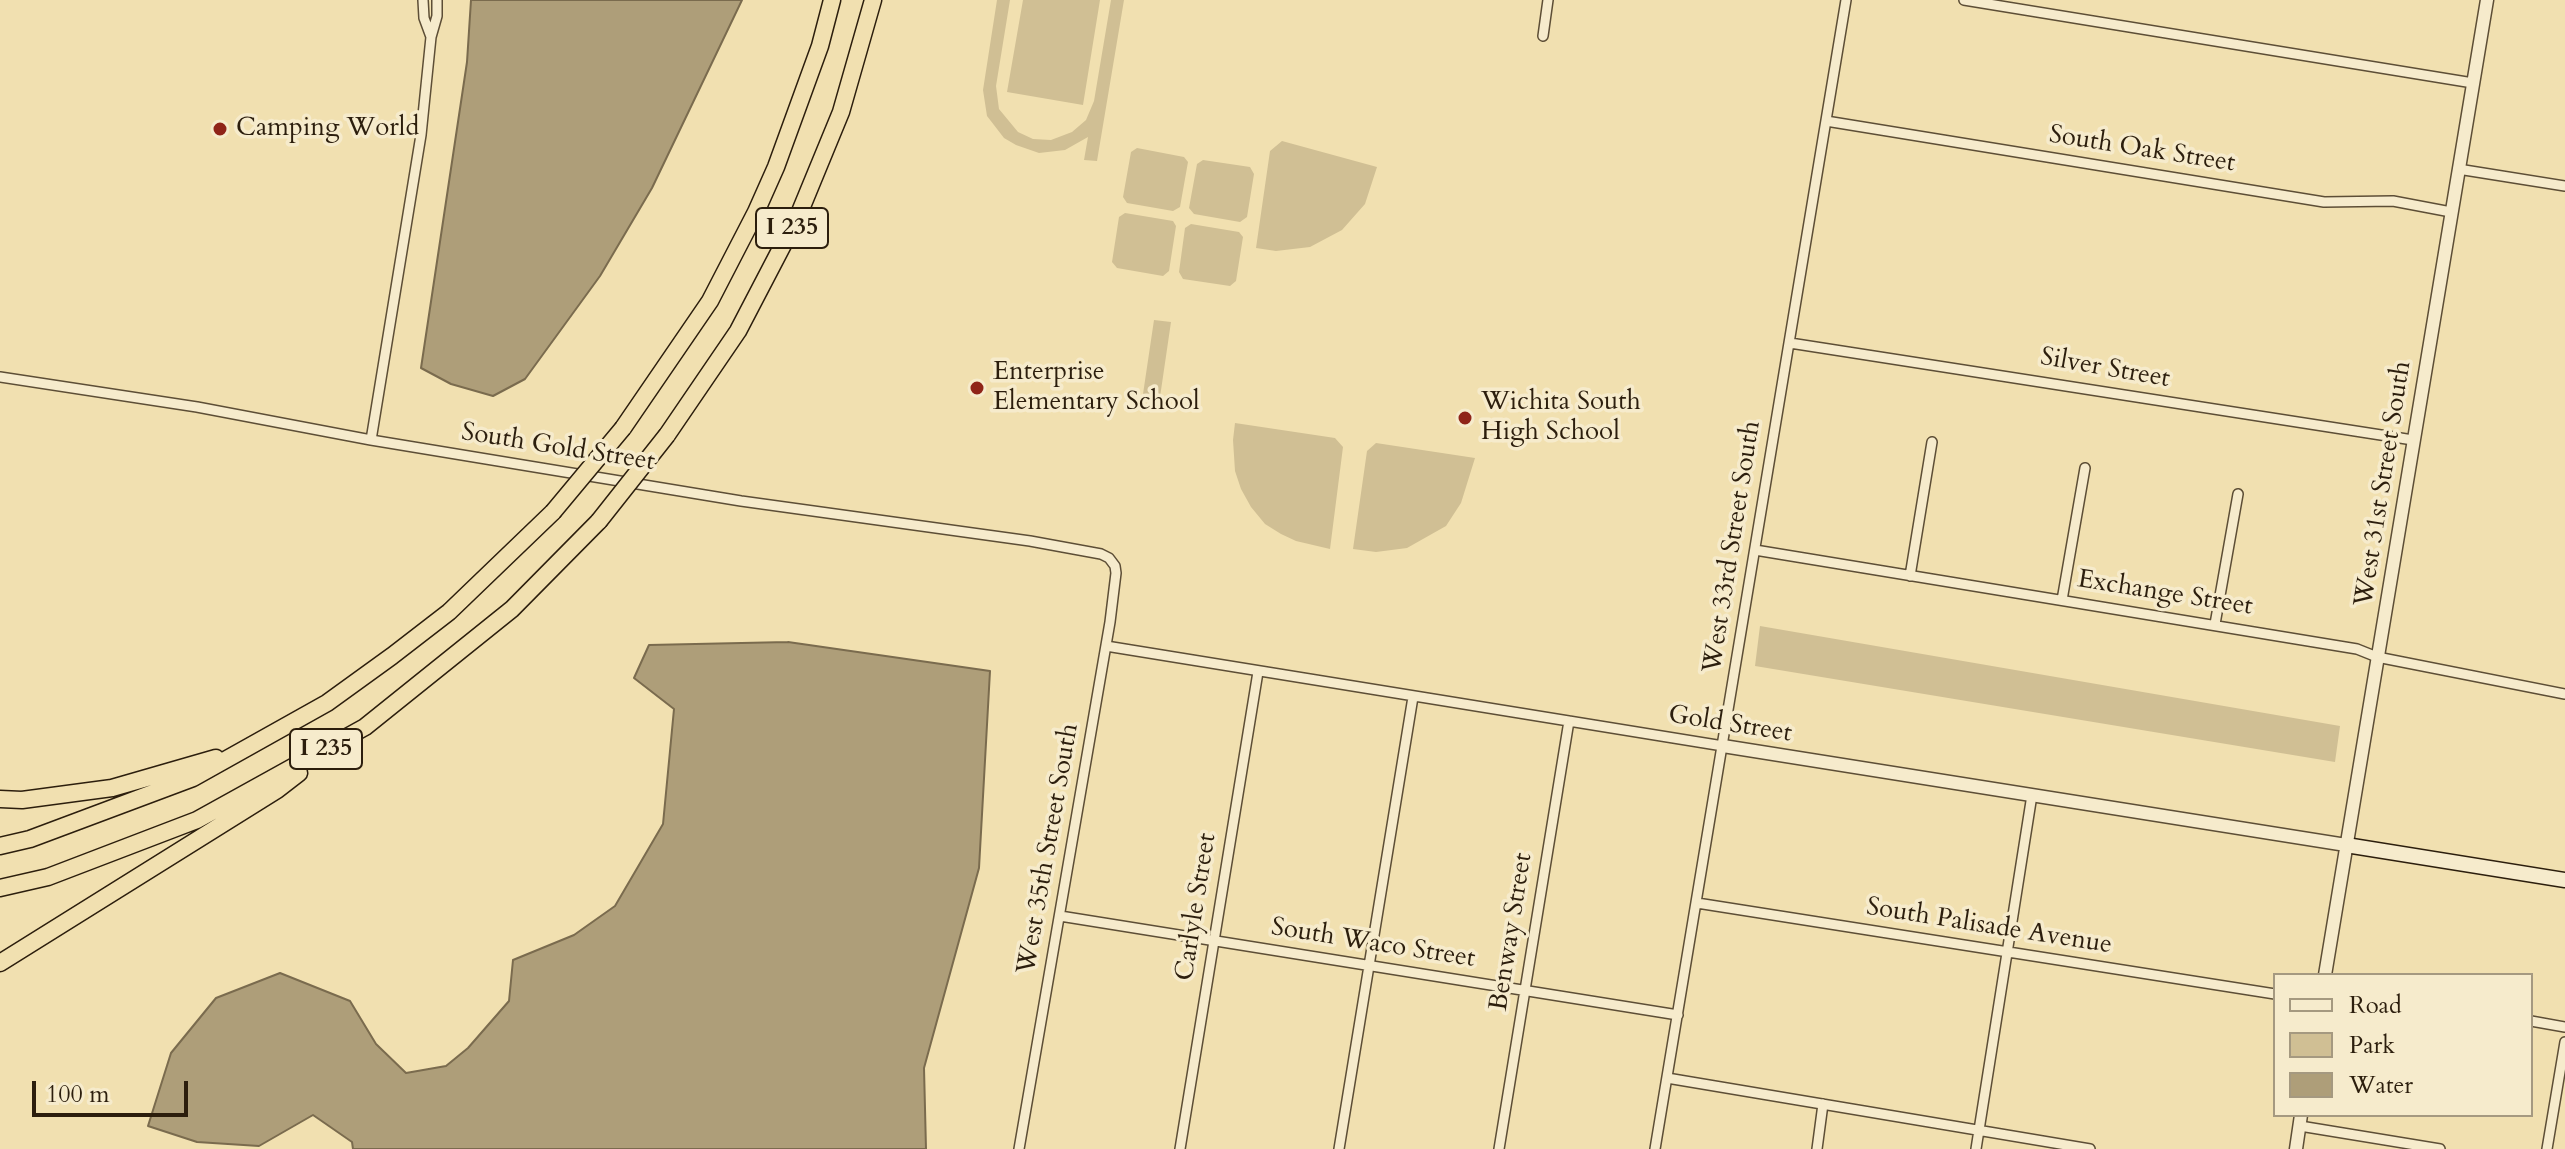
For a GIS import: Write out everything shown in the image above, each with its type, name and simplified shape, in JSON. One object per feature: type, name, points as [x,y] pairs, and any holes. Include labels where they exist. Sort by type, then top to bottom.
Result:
[{"type":"highway","name":"I 235","points":[[0,846],[30,839],[193,778],[327,703],[449,612],[553,512],[623,428],[710,301],[776,167],[820,46],[832,0]]},
{"type":"highway","name":"I 235","points":[[0,888],[48,877],[197,820],[365,727],[512,609],[599,521],[667,435],[738,331],[799,214],[841,112],[873,0]]},
{"type":"highway","points":[[0,799],[22,800],[112,788],[209,760],[258,741]]},
{"type":"highway","points":[[0,963],[277,790],[336,743]]},
{"type":"main road","points":[[2346,845],[2565,880]]},
{"type":"street","points":[[423,0],[424,18],[431,37]]},
{"type":"street","points":[[371,440],[421,135],[437,0]]},
{"type":"street","points":[[1543,36],[1548,0]]},
{"type":"street","name":"West 33rd Street South","points":[[1655,1149],[1846,0]]},
{"type":"street","points":[[1964,0],[2473,83]]},
{"type":"street","name":"West 31st Street South","points":[[2325,973],[2487,0]]},
{"type":"street","name":"South Oak Street","points":[[1826,121],[2324,202],[2386,200],[2451,212]]},
{"type":"street","points":[[2458,169],[2565,186]]},
{"type":"street","name":"Silver Street","points":[[1790,343],[2413,440]]},
{"type":"street","name":"South Gold Street","points":[[0,377],[197,407],[371,440],[741,501],[1030,541],[1109,558]]},
{"type":"street","points":[[1910,576],[1932,442]]},
{"type":"street","points":[[2062,600],[2085,468]]},
{"type":"street","points":[[2215,624],[2238,494]]},
{"type":"street","name":"Exchange Street","points":[[1755,550],[2357,649],[2377,657],[2565,694]]},
{"type":"street","name":"West 35th Street South","points":[[1019,1149],[1106,646],[1116,573],[1109,558]]},
{"type":"street","name":"Gold Street","points":[[1106,646],[2346,845]]},
{"type":"street","name":"Carlyle Street","points":[[1180,1149],[1258,672]]},
{"type":"street","points":[[1339,1149],[1413,697]]},
{"type":"street","name":"Benway Street","points":[[1499,1149],[1569,721]]},
{"type":"street","points":[[1976,1149],[2032,795]]},
{"type":"street","name":"South Palisade Avenue","points":[[1697,903],[2273,994]]},
{"type":"street","name":"South Waco Street","points":[[1060,916],[1678,1015]]},
{"type":"street","points":[[2533,1021],[2565,1027]]},
{"type":"street","points":[[2547,1149],[2565,1042]]},
{"type":"street","points":[[1667,1078],[2090,1149]]},
{"type":"street","points":[[1817,1149],[1823,1104]]},
{"type":"street","points":[[2296,1149],[2300,1121],[2440,1149]]},
{"type":"green space","points":[[997,0],[1010,0],[996,86],[999,109],[1018,132],[1033,139],[1051,140],[1072,132],[1086,120],[1094,101],[1111,0],[1124,0],[1097,161],[1084,160],[1088,137],[1065,150],[1039,153],[1004,138],[987,116],[983,90]]},
{"type":"green space","points":[[1023,0],[1100,0],[1083,105],[1007,92]]},
{"type":"green space","points":[[1282,141],[1377,167],[1365,204],[1342,230],[1310,247],[1276,251],[1256,248],[1270,151]]},
{"type":"green space","points":[[1137,148],[1184,157],[1188,162],[1180,207],[1173,211],[1127,203],[1123,197],[1131,152]]},
{"type":"green space","points":[[1203,160],[1250,167],[1254,174],[1247,217],[1240,222],[1194,214],[1189,208],[1197,164]]},
{"type":"green space","points":[[1125,213],[1173,221],[1176,226],[1169,271],[1163,276],[1117,268],[1112,262],[1119,217]]},
{"type":"green space","points":[[1191,224],[1239,232],[1243,237],[1236,281],[1230,286],[1183,279],[1179,272],[1185,228]]},
{"type":"green space","points":[[1154,320],[1171,322],[1160,397],[1143,394]]},
{"type":"green space","points":[[1235,423],[1335,438],[1343,447],[1330,549],[1281,534],[1265,524],[1251,507],[1235,471]]},
{"type":"green space","points":[[1376,443],[1475,458],[1461,503],[1446,526],[1407,548],[1376,552],[1353,549],[1367,451]]},
{"type":"green space","points":[[1760,626],[2340,726],[2335,762],[1755,666]]},
{"type":"water","points":[[471,0],[742,0],[652,188],[600,276],[525,379],[493,396],[451,384],[421,368],[467,62]]},
{"type":"water","points":[[788,642],[990,671],[979,868],[924,1068],[926,1149],[353,1149],[352,1142],[313,1115],[259,1146],[197,1142],[148,1126],[171,1053],[216,998],[280,973],[350,1001],[376,1044],[406,1073],[446,1066],[468,1048],[509,1001],[513,960],[574,935],[615,906],[663,824],[674,709],[634,678],[649,645]]},
{"type":"place","name":"Camping World","points":[[220,129]]},
{"type":"place","name":"Enterprise Elementary School","points":[[977,388]]},
{"type":"place","name":"Wichita South High School","points":[[1465,418]]}]
